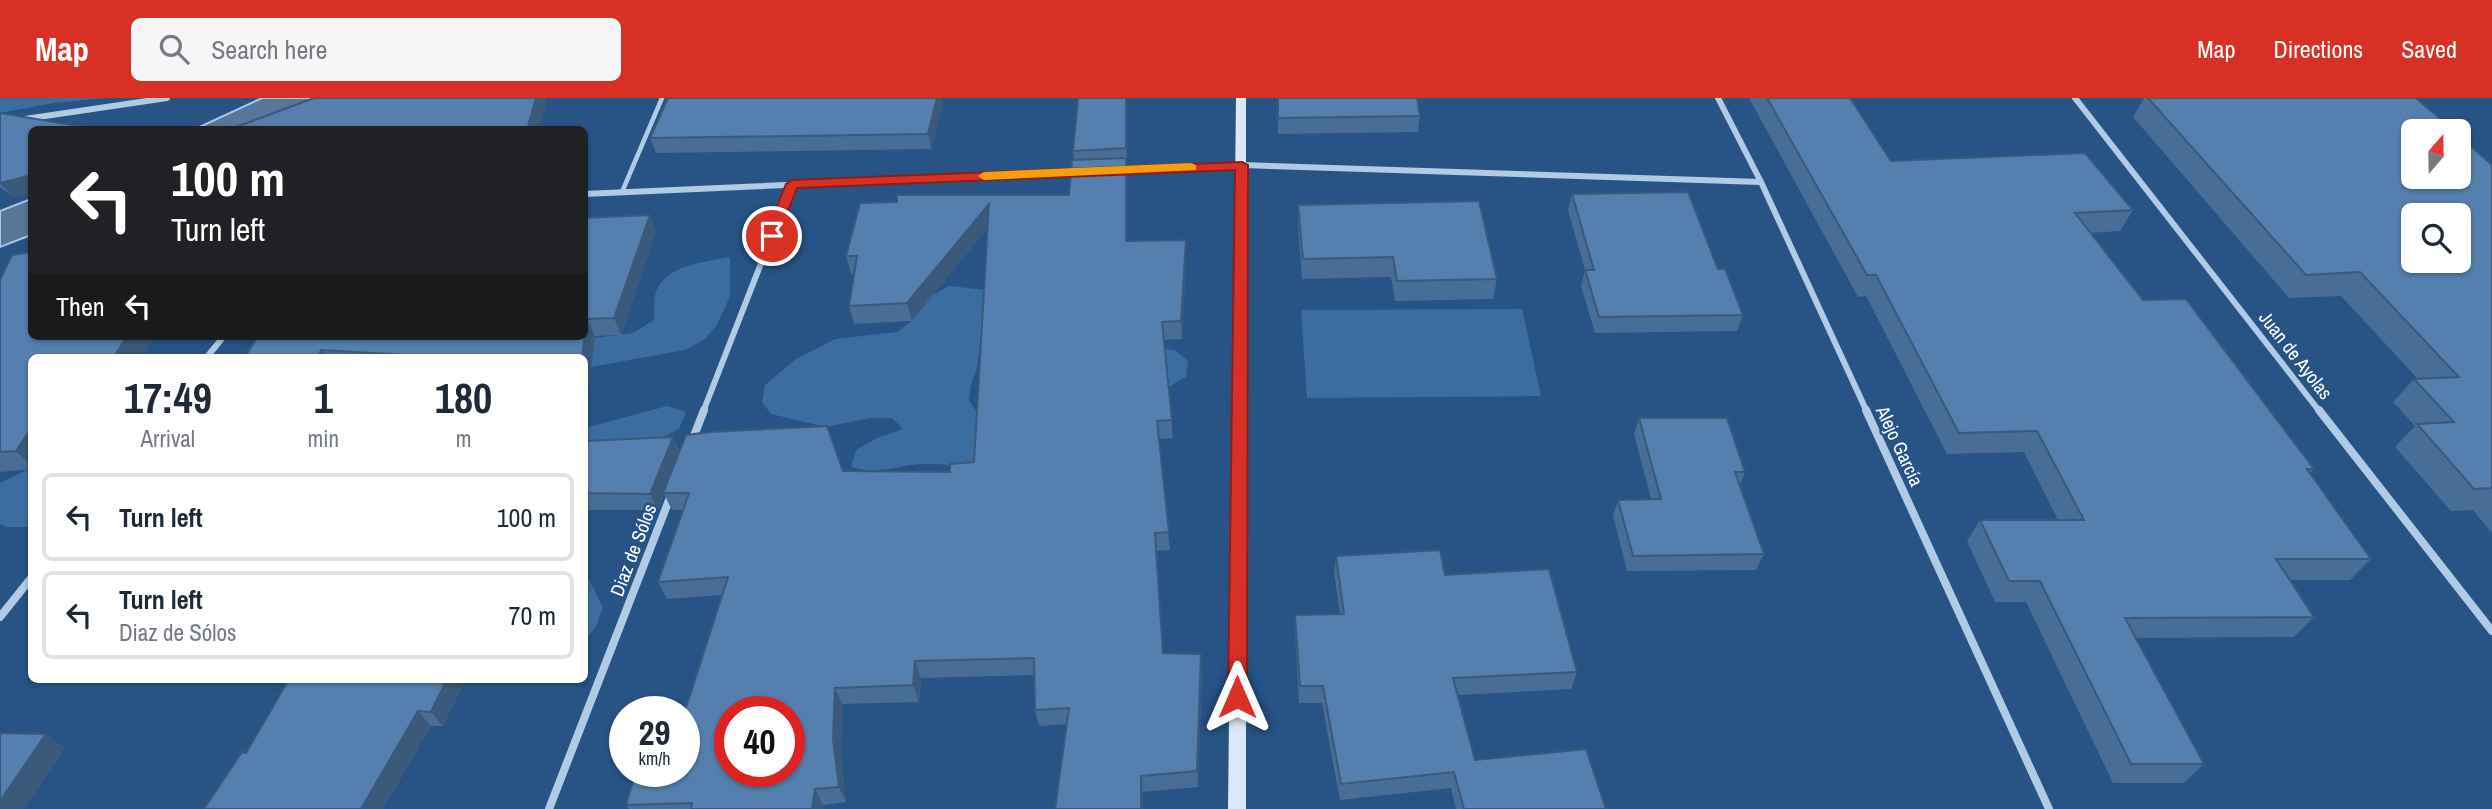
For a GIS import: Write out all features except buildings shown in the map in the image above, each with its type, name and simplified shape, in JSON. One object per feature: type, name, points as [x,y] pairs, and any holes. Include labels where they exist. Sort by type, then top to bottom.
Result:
[{"type":"street","points":[[13,121],[167,98]]},
{"type":"street","points":[[1237,809],[1241,98]]},
{"type":"street","name":"Alejo García","points":[[1718,98],[1761,182],[2049,809]]},
{"type":"street","name":"Juan de Ayolas","points":[[2075,98],[2492,631]]},
{"type":"street","points":[[1105,171],[1242,165],[1761,182]]},
{"type":"street","points":[[588,194],[1092,172]]},
{"type":"street","points":[[691,444],[792,184]]},
{"type":"street","points":[[209,354],[220,340]]},
{"type":"street","name":"Diaz de Sólos","points":[[549,809],[676,484]]},
{"type":"street","points":[[0,617],[28,582]]},
{"type":"lane","points":[[622,192],[662,98]]},
{"type":"shaded area","points":[[0,98],[106,98],[54,103],[0,113]]},
{"type":"shaded area","points":[[262,98],[348,98],[268,126],[202,126]]},
{"type":"shaded area","points":[[28,200],[28,236],[0,247],[0,211]]},
{"type":"shaded area","points":[[730,257],[730,296],[717,325],[705,339],[685,350],[588,367],[588,354],[466,354],[633,333],[654,320],[656,292],[661,283],[678,270]]},
{"type":"shaded area","points":[[949,286],[995,291],[981,335],[977,368],[971,385],[969,400],[978,414],[1150,347],[1175,350],[1188,361],[1186,377],[1170,386],[1128,391],[965,467],[927,464],[878,470],[851,467],[856,450],[877,438],[903,429],[892,418],[870,418],[826,427],[771,414],[762,402],[765,385],[796,359],[835,339],[897,332],[912,321],[919,308],[933,295]]},
{"type":"shaded area","points":[[1522,309],[1541,396],[1307,398],[1301,310]]},
{"type":"shaded area","points":[[667,406],[686,412],[679,429],[656,441],[588,456],[588,427]]},
{"type":"shaded area","points":[[28,469],[28,527],[7,527],[0,524],[0,483]]},
{"type":"shaded area","points":[[588,577],[603,608],[595,628],[588,636]]},
{"type":"slow traffic","points":[[984,176],[1191,167]]},
{"type":"route","points":[[772,236],[792,184],[1242,165],[1237,697]]}]
